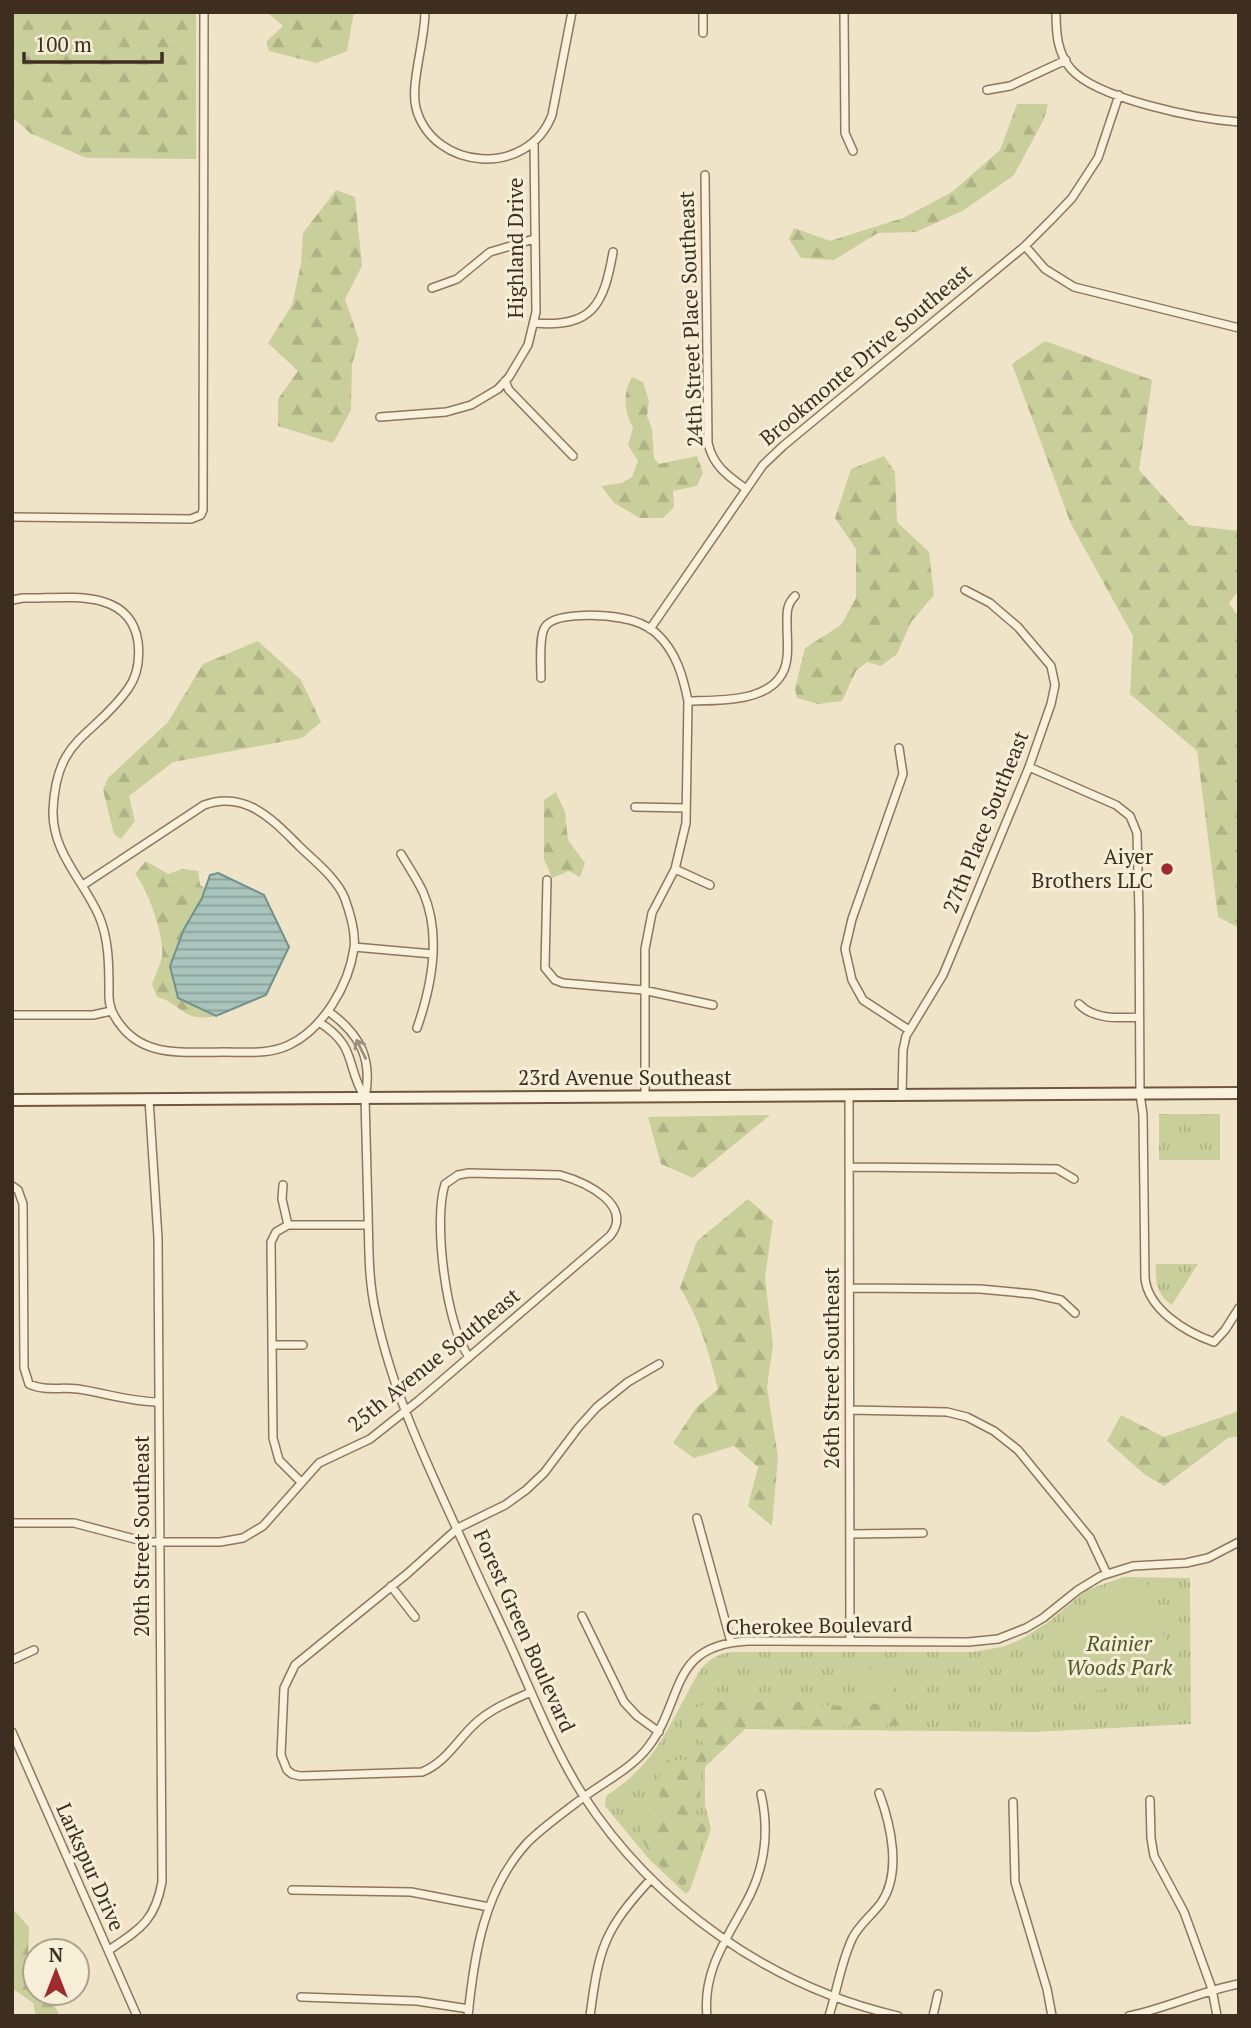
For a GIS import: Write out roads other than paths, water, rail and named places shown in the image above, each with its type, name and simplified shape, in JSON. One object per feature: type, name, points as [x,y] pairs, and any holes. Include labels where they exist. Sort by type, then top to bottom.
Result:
[{"type":"street","points":[[12,517],[191,519],[201,515],[203,510],[204,12]]},
{"type":"street","points":[[425,12],[425,32],[415,99],[419,117],[437,142],[458,153],[490,159],[514,156],[534,142],[547,128],[552,115],[572,12]]},
{"type":"street","points":[[702,12],[703,33]]},
{"type":"street","points":[[844,12],[845,132],[853,151]]},
{"type":"street","points":[[1056,12],[1058,43],[1066,60],[1080,78],[1100,89],[1187,116],[1239,122]]},
{"type":"street","points":[[987,90],[1010,86],[1066,60]]},
{"type":"street","name":"Brookmonte Drive Southeast","points":[[650,629],[764,465],[783,446],[1025,246],[1072,198],[1098,158],[1119,95]]},
{"type":"street","name":"Highland Drive","points":[[380,416],[425,414],[459,408],[480,400],[505,381],[528,345],[535,323],[534,142]]},
{"type":"street","name":"24th Street Place Southeast","points":[[705,175],[708,443],[712,458],[722,472],[746,489]]},
{"type":"street","points":[[432,288],[457,279],[482,257],[499,248],[534,239]]},
{"type":"street","points":[[1025,246],[1045,269],[1074,287],[1239,328]]},
{"type":"street","points":[[535,323],[569,323],[587,314],[604,291],[613,252]]},
{"type":"street","points":[[505,381],[509,390],[573,456]]},
{"type":"street","name":"27th Place Southeast","points":[[902,1096],[903,1050],[909,1030],[943,975],[1029,767],[1054,692],[1053,671],[1043,656],[1003,612],[965,590]]},
{"type":"street","points":[[688,701],[744,697],[775,683],[785,668],[787,606],[795,596]]},
{"type":"street","points":[[12,600],[99,599],[115,605],[125,614],[132,622],[138,641],[139,660],[135,676],[120,699],[74,744],[60,766],[53,810],[55,831],[70,868],[100,919],[106,939],[111,1011],[135,1040],[145,1047],[162,1051],[262,1052],[275,1050],[299,1040],[328,1011],[354,947],[351,919],[345,900],[323,869],[273,820],[244,802],[213,802],[198,808],[82,885]]},
{"type":"street","points":[[541,678],[543,630],[549,622],[560,617],[622,618],[650,629],[664,642],[676,659],[688,701],[686,822],[675,869],[649,923],[645,948],[645,1097]]},
{"type":"street","points":[[899,748],[903,774],[852,919],[845,948],[852,980],[863,1000],[909,1030]]},
{"type":"street","points":[[1029,767],[1116,805],[1126,812],[1134,825],[1138,853],[1140,1094],[1143,1115],[1144,1278],[1147,1293],[1158,1309],[1199,1336],[1214,1342],[1239,1308]]},
{"type":"street","points":[[635,807],[686,808]]},
{"type":"street","points":[[401,854],[425,898],[432,926],[433,954],[425,1004],[417,1028]]},
{"type":"street","points":[[675,869],[710,886]]},
{"type":"street","points":[[547,880],[544,955],[545,968],[550,976],[563,983],[643,990],[713,1005]]},
{"type":"street","points":[[354,947],[433,954]]},
{"type":"street","points":[[1079,1004],[1085,1011],[1100,1016],[1139,1017]]},
{"type":"street","points":[[12,1015],[93,1015],[111,1011]]},
{"type":"street","name":"Forest Green Boulevard","points":[[328,1011],[341,1021],[362,1047],[369,1078],[365,1098],[369,1275],[389,1367],[404,1410],[531,1692],[584,1797],[651,1879],[724,1940],[780,1973],[835,1997],[898,2016]]},
{"type":"street","points":[[319,1022],[333,1032],[345,1046],[351,1058],[356,1083],[365,1098]]},
{"type":"street","name":"23rd Avenue Southeast","points":[[12,1100],[1239,1094]]},
{"type":"street","name":"26th Street Southeast","points":[[849,1096],[850,1641]]},
{"type":"street","name":"20th Street Southeast","points":[[108,1950],[149,1920],[159,1900],[162,1882],[158,1238],[149,1099]]},
{"type":"street","points":[[849,1167],[1057,1169],[1074,1180]]},
{"type":"street","name":"25th Avenue Southeast","points":[[12,1523],[74,1523],[135,1540],[160,1542],[220,1542],[243,1538],[263,1526],[319,1463],[362,1445],[418,1401],[610,1236],[617,1225],[615,1208],[608,1199],[571,1178],[560,1175],[469,1173],[451,1178],[445,1184],[442,1200],[444,1270],[454,1328],[461,1348],[468,1357]]},
{"type":"street","points":[[283,1185],[282,1199],[288,1224]]},
{"type":"street","points":[[15,1188],[23,1204],[24,1368],[29,1384],[95,1392],[134,1401],[159,1402]]},
{"type":"street","points":[[301,1482],[279,1460],[274,1445],[271,1242],[276,1232],[288,1224],[368,1225]]},
{"type":"street","points":[[850,1288],[980,1289],[1033,1294],[1061,1300],[1075,1312]]},
{"type":"street","points":[[272,1345],[303,1345]]},
{"type":"street","points":[[531,1692],[489,1712],[477,1721],[440,1763],[422,1773],[300,1776],[287,1770],[283,1764],[281,1734],[284,1688],[292,1669],[458,1528],[505,1505],[526,1490],[544,1473],[597,1408],[628,1382],[659,1364]]},
{"type":"street","points":[[850,1410],[947,1412],[967,1417],[995,1430],[1018,1450],[1090,1538],[1107,1574]]},
{"type":"street","points":[[696,1518],[731,1642]]},
{"type":"street","points":[[850,1534],[923,1533]]},
{"type":"street","name":"Cherokee Boulevard","points":[[468,2013],[481,1934],[499,1882],[527,1844],[543,1828],[627,1768],[659,1732],[687,1668],[698,1655],[711,1647],[731,1642],[968,1642],[998,1639],[1035,1623],[1077,1590],[1107,1574],[1133,1566],[1186,1563],[1208,1558],[1239,1542]]},
{"type":"street","points":[[391,1586],[415,1617]]},
{"type":"street","points":[[582,1616],[624,1702],[637,1716],[659,1732]]},
{"type":"street","points":[[12,1660],[34,1650]]},
{"type":"street","name":"Larkspur Drive","points":[[12,1732],[137,2016]]},
{"type":"street","points":[[829,2016],[853,1937],[890,1888],[888,1817],[878,1793]]},
{"type":"street","points":[[707,2016],[708,1978],[714,1960],[751,1893],[761,1864],[766,1831],[761,1794]]},
{"type":"street","points":[[1150,1800],[1154,1856],[1184,1912],[1212,1989],[1217,2016]]},
{"type":"street","points":[[1013,1802],[1015,1882],[1047,1989],[1052,2016]]},
{"type":"street","points":[[590,2016],[596,1973],[606,1938],[618,1916],[651,1879]]},
{"type":"street","points":[[292,1890],[411,1892],[489,1907]]},
{"type":"street","points":[[1129,2016],[1176,2003],[1212,1989],[1239,1984]]},
{"type":"street","points":[[933,2016],[938,1994]]},
{"type":"street","points":[[301,1997],[417,2001],[468,2013]]},
{"type":"water","points":[[218,873],[264,895],[289,947],[266,995],[216,1016],[178,998],[170,966],[210,875]]},
{"type":"place","name":"Aiyer Brothers LLC","points":[[1167,869]]},
{"type":"park label","name":"Rainier Woods Park","points":[[1119,1656]]}]
